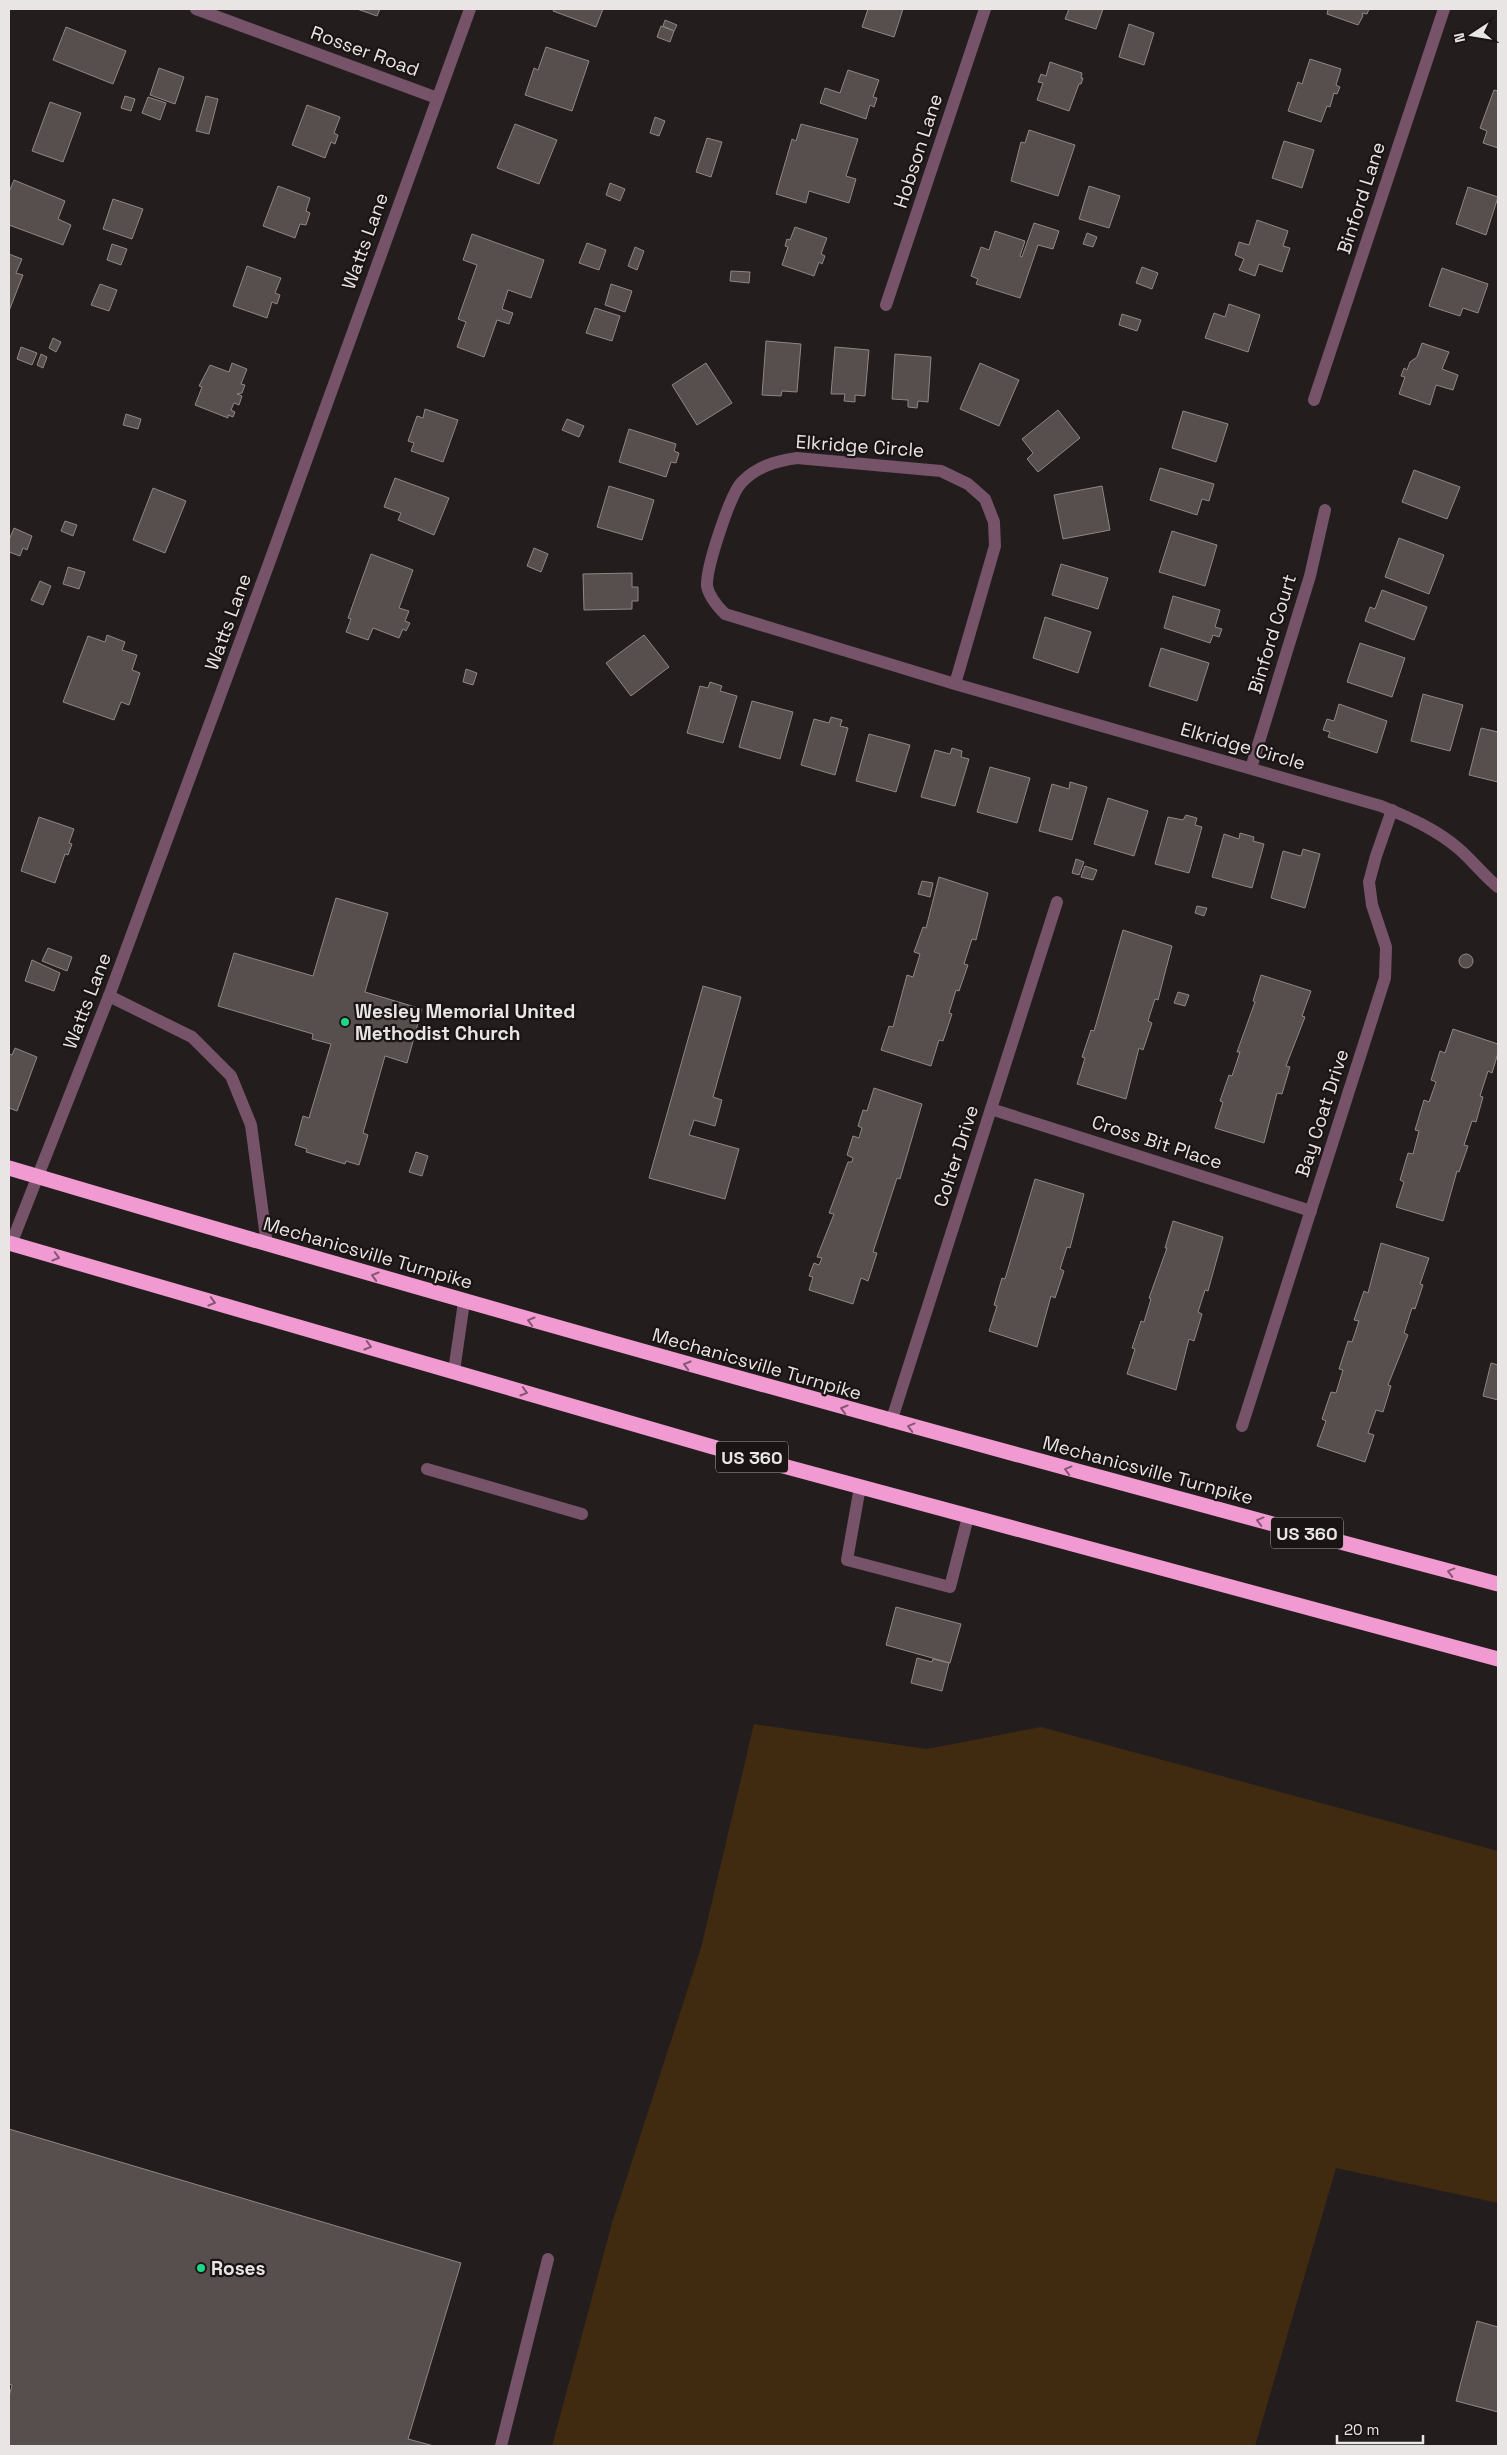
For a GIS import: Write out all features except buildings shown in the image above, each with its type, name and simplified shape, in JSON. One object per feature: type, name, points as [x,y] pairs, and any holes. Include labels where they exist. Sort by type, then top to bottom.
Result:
[{"type":"highway","name":"Mechanicsville Turnpike","points":[[9,1168],[464,1302],[891,1422],[1498,1584]]},
{"type":"highway","name":"US 360","points":[[10,1244],[860,1487],[1498,1659]]},
{"type":"street","name":"Rosser Road","points":[[196,9],[437,98]]},
{"type":"street","name":"Watts Lane","points":[[10,1244],[109,996],[268,566],[470,9]]},
{"type":"street","name":"Hobson Lane","points":[[886,306],[985,9]]},
{"type":"street","name":"Binford Lane","points":[[1314,400],[1444,9]]},
{"type":"street","name":"Elkridge Circle","points":[[955,684],[995,546],[994,522],[985,499],[968,484],[941,471],[797,458],[776,461],[757,469],[741,483],[730,500],[709,568],[707,586],[714,602],[725,614],[955,684],[1354,797],[1392,810],[1444,838],[1458,848],[1498,887]]},
{"type":"street","name":"Binford Court","points":[[1251,768],[1310,576],[1325,510]]},
{"type":"street","name":"Bay Coat Drive","points":[[1242,1426],[1385,978],[1386,947],[1372,905],[1369,882],[1373,863],[1392,810]]},
{"type":"street","name":"Colter Drive","points":[[891,1422],[1057,902]]},
{"type":"street","points":[[109,996],[192,1037],[231,1076],[251,1126],[267,1245]]},
{"type":"street","name":"Cross Bit Place","points":[[991,1109],[1311,1211]]},
{"type":"street","points":[[454,1371],[464,1302]]},
{"type":"street","points":[[427,1469],[582,1514]]},
{"type":"street","points":[[860,1487],[847,1560],[950,1587],[968,1517]]},
{"type":"street","points":[[501,2446],[548,2259]]},
{"type":"shaded area","points":[[754,1724],[927,1749],[1041,1727],[1498,1851],[1498,2203],[1336,2168],[1255,2446],[552,2446],[612,2223],[701,1948]]},
{"type":"place","name":"Wesley Memorial United Methodist Church","points":[[345,1022]]},
{"type":"place","name":"Roses","points":[[201,2268]]}]
